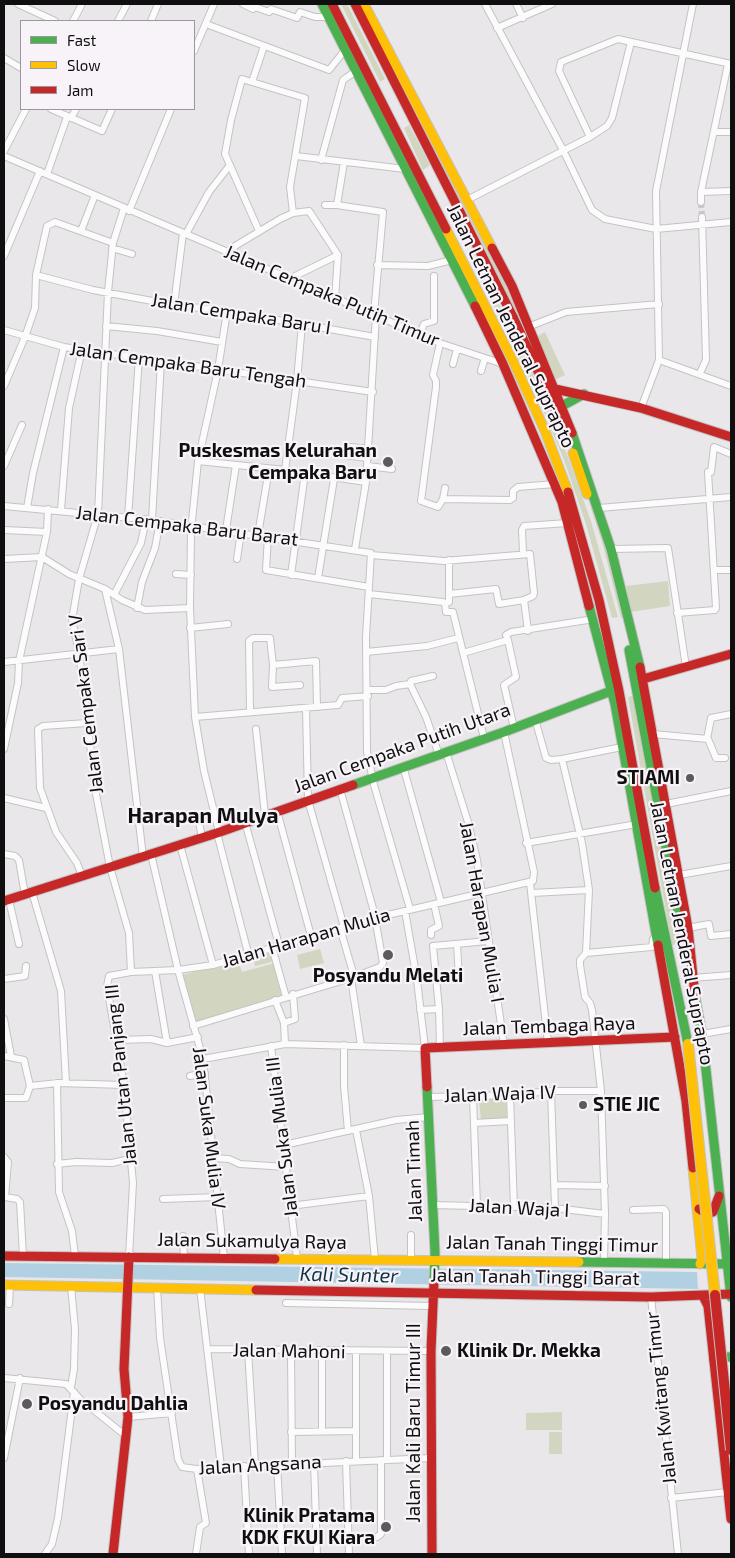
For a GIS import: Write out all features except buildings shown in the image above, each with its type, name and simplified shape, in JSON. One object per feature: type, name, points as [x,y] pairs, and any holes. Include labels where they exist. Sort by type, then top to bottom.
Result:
[{"type":"main road","name":"Jalan Letnan Jenderal Suprapto","points":[[322,4],[406,169],[434,217],[452,260],[530,424],[568,522],[594,620],[604,640],[611,691],[676,1037],[686,1101],[702,1259],[700,1264]]},
{"type":"main road","name":"Jalan Letnan Jenderal Suprapto","points":[[332,4],[434,217],[535,409],[572,503],[604,640],[688,1044],[731,1450]]},
{"type":"main road","name":"Jalan Letnan Jenderal Suprapto","points":[[355,4],[513,318],[575,450],[599,508],[611,550],[686,952],[690,960]]},
{"type":"main road","name":"Jalan Letnan Jenderal Suprapto","points":[[364,4],[512,286],[556,390],[643,679],[688,928],[692,978],[702,1034],[730,1264],[731,1295]]},
{"type":"main road","points":[[369,31],[383,40]]},
{"type":"main road","points":[[556,390],[584,394],[641,408],[731,437]]},
{"type":"main road","points":[[562,406],[584,394]]},
{"type":"main road","points":[[530,424],[535,409]]},
{"type":"main road","points":[[643,679],[731,654]]},
{"type":"main road","name":"Jalan Cempaka Putih Utara","points":[[6,901],[202,838],[509,730],[611,691]]},
{"type":"main road","name":"Jalan Tembaga Raya","points":[[425,1048],[676,1037]]},
{"type":"main road","name":"Jalan Timah","points":[[425,1048],[429,1097],[435,1263],[434,1288]]},
{"type":"main road","points":[[696,1203],[702,1213],[713,1212],[720,1193]]},
{"type":"main road","name":"Jalan Sukamulya Raya","points":[[4,1256],[375,1260]]},
{"type":"main road","points":[[113,1554],[128,1417],[124,1368],[124,1334],[129,1285],[129,1258]]},
{"type":"main road","name":"Jalan Tanah Tinggi Timur","points":[[375,1260],[411,1260],[435,1263],[604,1262],[730,1264]]},
{"type":"main road","name":"Jalan Tanah Tinggi Barat","points":[[7,1285],[129,1285],[200,1288],[434,1288],[651,1297],[731,1295]]},
{"type":"main road","name":"Jalan Kali Baru Timur III","points":[[432,1554],[431,1351],[434,1288]]},
{"type":"main road","points":[[703,1296],[708,1306],[731,1519]]},
{"type":"main road","points":[[714,1361],[719,1357],[731,1357]]},
{"type":"street","points":[[18,4],[33,7],[53,20]]},
{"type":"street","points":[[74,20],[82,4]]},
{"type":"street","points":[[119,20],[127,4]]},
{"type":"street","points":[[150,20],[158,4]]},
{"type":"street","points":[[195,49],[214,4]]},
{"type":"street","points":[[244,4],[253,9],[255,7],[269,12],[271,9],[297,18],[300,12],[329,17]]},
{"type":"street","points":[[485,4],[563,150],[592,210],[605,218],[656,229],[702,220],[731,222]]},
{"type":"street","points":[[516,4],[523,18]]},
{"type":"street","points":[[497,28],[552,4]]},
{"type":"street","points":[[641,408],[659,360],[656,191],[693,4]]},
{"type":"street","points":[[206,24],[329,70],[345,50]]},
{"type":"street","points":[[590,137],[559,66],[561,62],[615,39],[685,52],[730,64],[701,192],[702,202]]},
{"type":"street","points":[[467,200],[590,137],[610,123],[631,42]]},
{"type":"street","points":[[252,82],[264,46]]},
{"type":"street","points":[[4,58],[20,67]]},
{"type":"street","points":[[321,160],[343,80],[356,71]]},
{"type":"street","points":[[259,232],[225,152],[241,81],[244,79],[304,96],[290,187],[293,213]]},
{"type":"street","points":[[4,151],[25,110]]},
{"type":"street","points":[[53,110],[101,131],[104,130],[112,110]]},
{"type":"street","points":[[47,174],[69,117],[75,110]]},
{"type":"street","name":"Jalan Cempaka Sari V","points":[[131,972],[129,933],[110,867],[96,794],[72,615],[79,579],[98,514],[104,352],[112,246],[171,110]]},
{"type":"street","points":[[714,132],[731,132]]},
{"type":"street","name":"Jalan Cempaka Putih Timur","points":[[4,156],[334,299],[440,343],[503,364]]},
{"type":"street","points":[[296,156],[406,169]]},
{"type":"street","points":[[337,205],[344,162]]},
{"type":"street","points":[[174,305],[184,234],[209,192],[230,165]]},
{"type":"street","points":[[4,256],[40,171]]},
{"type":"street","points":[[701,192],[731,191]]},
{"type":"street","points":[[81,231],[95,196]]},
{"type":"street","points":[[325,205],[383,212],[375,315],[373,392],[368,466],[355,549]]},
{"type":"street","points":[[231,253],[235,246],[293,213],[304,210],[309,211],[338,255],[334,299]]},
{"type":"street","points":[[700,373],[706,360],[702,220]]},
{"type":"street","points":[[4,386],[26,337],[35,308],[36,275],[43,236],[49,223],[55,222],[81,231],[132,254]]},
{"type":"street","points":[[289,279],[338,255]]},
{"type":"street","points":[[378,265],[428,266],[452,260]]},
{"type":"street","name":"Jalan Cempaka Baru I","points":[[36,275],[174,305],[227,311],[375,337]]},
{"type":"street","points":[[420,334],[424,325],[434,321],[434,276]]},
{"type":"street","points":[[528,327],[566,312],[659,304]]},
{"type":"street","points":[[227,311],[218,370],[198,461],[192,526],[190,628],[195,717],[204,771],[248,953]]},
{"type":"street","points":[[285,470],[297,381],[302,324]]},
{"type":"street","points":[[106,326],[156,331],[222,342]]},
{"type":"street","name":"Jalan Cempaka Baru Tengah","points":[[4,330],[64,347],[373,392]]},
{"type":"street","points":[[440,343],[433,375],[436,387],[426,473],[420,500],[439,507],[443,499],[444,488]]},
{"type":"street","points":[[26,508],[32,473],[64,347]]},
{"type":"street","points":[[60,510],[69,408],[82,349]]},
{"type":"street","points":[[453,364],[457,349]]},
{"type":"street","points":[[128,518],[139,358]]},
{"type":"street","points":[[481,371],[485,358]]},
{"type":"street","points":[[659,360],[700,373],[731,386]]},
{"type":"street","points":[[114,595],[138,549],[149,520],[161,361]]},
{"type":"street","points":[[4,466],[22,424]]},
{"type":"street","points":[[351,447],[369,449]]},
{"type":"street","points":[[677,613],[716,609],[708,498],[708,472],[711,472],[714,447],[731,454]]},
{"type":"street","points":[[344,455],[368,458]]},
{"type":"street","points":[[198,461],[269,470],[285,470],[334,479],[366,482]]},
{"type":"street","points":[[226,530],[236,465]]},
{"type":"street","points":[[368,466],[392,469]]},
{"type":"street","points":[[258,535],[269,470]]},
{"type":"street","points":[[292,575],[305,473]]},
{"type":"street","points":[[318,578],[334,479]]},
{"type":"street","points":[[443,499],[510,500],[513,498],[513,491],[518,487],[554,484]]},
{"type":"street","points":[[599,508],[731,497]]},
{"type":"street","name":"Jalan Cempaka Baru Barat","points":[[4,506],[160,521],[324,544],[370,553],[449,560],[523,553],[531,555],[534,595],[524,600]]},
{"type":"street","points":[[4,749],[18,683],[19,661],[47,532],[48,509]]},
{"type":"street","points":[[138,608],[142,582],[155,548],[160,521]]},
{"type":"street","points":[[523,553],[522,530],[524,526],[568,522]]},
{"type":"street","points":[[4,530],[47,532]]},
{"type":"street","points":[[237,559],[241,532]]},
{"type":"street","points":[[268,536],[265,570],[318,578],[369,591],[445,603],[449,602],[449,560]]},
{"type":"street","points":[[611,550],[667,547],[686,667]]},
{"type":"street","points":[[203,1059],[285,1044],[425,1048],[407,910],[372,777],[366,744],[368,693],[366,652],[370,553]]},
{"type":"street","points":[[4,559],[42,557],[79,579],[105,589],[138,608],[152,611],[190,608]]},
{"type":"street","points":[[714,570],[731,570]]},
{"type":"street","points":[[176,574],[191,575]]},
{"type":"street","name":"Jalan Suka Mulia IV","points":[[105,589],[118,648],[147,856],[203,1059],[224,1258]]},
{"type":"street","points":[[449,594],[496,589],[499,604],[524,600],[528,631]]},
{"type":"street","points":[[445,603],[446,612],[452,611],[484,738]]},
{"type":"street","points":[[548,1043],[530,883],[535,878],[526,843],[504,685],[516,677],[506,635],[508,633],[594,620]]},
{"type":"street","points":[[190,628],[228,624]]},
{"type":"street","points":[[250,711],[250,638],[270,638],[272,686],[300,685]]},
{"type":"street","points":[[366,652],[385,652],[426,646],[458,638]]},
{"type":"street","points":[[463,653],[508,640]]},
{"type":"street","points":[[4,662],[118,648]]},
{"type":"street","points":[[272,665],[316,662],[317,707]]},
{"type":"street","points":[[195,717],[338,705],[342,698],[386,690],[433,676]]},
{"type":"street","name":"Jalan Harapan Mulia I","points":[[410,684],[442,753],[468,822],[477,860],[480,894],[504,1045]]},
{"type":"street","points":[[306,708],[308,800],[342,927],[352,977],[361,1046]]},
{"type":"street","points":[[725,758],[716,758],[707,739],[711,718],[731,714]]},
{"type":"street","points":[[535,719],[546,758],[551,760],[622,748]]},
{"type":"street","points":[[82,876],[77,863],[56,832],[51,813],[46,808],[39,784],[39,727],[87,723]]},
{"type":"street","points":[[256,729],[265,815]]},
{"type":"street","points":[[653,734],[707,739]]},
{"type":"street","points":[[562,759],[580,834],[589,890],[586,953],[580,965],[585,997],[590,1003],[601,1092],[605,1186],[604,1262]]},
{"type":"street","points":[[403,766],[437,903],[439,926],[431,930],[431,935]]},
{"type":"street","points":[[193,1026],[352,977],[380,966],[382,963],[375,918],[340,790]]},
{"type":"street","points":[[666,804],[731,791]]},
{"type":"street","points":[[4,798],[46,808]]},
{"type":"street","points":[[277,811],[311,936]]},
{"type":"street","points":[[199,822],[202,838]]},
{"type":"street","points":[[245,822],[276,946],[286,997]]},
{"type":"street","points":[[526,843],[637,824]]},
{"type":"street","points":[[180,845],[213,965]]},
{"type":"street","points":[[4,854],[15,856],[19,860],[28,893],[61,991],[66,1083]]},
{"type":"street","points":[[679,875],[731,866]]},
{"type":"street","name":"Jalan Harapan Mulia","points":[[131,972],[178,970],[213,965],[248,953],[375,918],[530,883]]},
{"type":"street","points":[[532,893],[589,890]]},
{"type":"street","points":[[6,901],[19,944]]},
{"type":"street","points":[[688,928],[709,924],[711,936],[731,934]]},
{"type":"street","points":[[586,953],[652,947],[656,934]]},
{"type":"street","points":[[440,1048],[439,1009],[433,946],[488,941]]},
{"type":"street","points":[[457,944],[460,979]]},
{"type":"street","points":[[4,979],[25,976],[26,966]]},
{"type":"street","points":[[155,971],[167,1043]]},
{"type":"street","name":"Jalan Utan Panjang III","points":[[129,1258],[133,1205],[130,1159],[124,1085],[107,978],[111,975],[131,972]]},
{"type":"street","points":[[692,978],[731,975]]},
{"type":"street","points":[[284,1023],[294,1019],[293,994]]},
{"type":"street","points":[[275,1000],[284,1023],[285,1044]]},
{"type":"street","points":[[420,1010],[439,1009]]},
{"type":"street","points":[[4,1019],[12,1056]]},
{"type":"street","points":[[702,1034],[731,1030]]},
{"type":"street","points":[[117,1040],[151,1039],[167,1043],[198,1037]]},
{"type":"street","points":[[344,1045],[344,1086],[348,1132]]},
{"type":"street","name":"Jalan Suka Mulia III","points":[[271,1046],[297,1258]]},
{"type":"street","points":[[4,1056],[12,1056],[24,1060],[30,1086],[26,1098],[4,1098]]},
{"type":"street","points":[[190,1076],[205,1074]]},
{"type":"street","points":[[56,1083],[59,1192],[72,1231],[75,1256]]},
{"type":"street","points":[[30,1086],[56,1083],[124,1085]]},
{"type":"street","points":[[551,1091],[555,1208]]},
{"type":"street","name":"Jalan Waja IV","points":[[429,1097],[510,1095],[551,1091],[601,1092]]},
{"type":"street","points":[[510,1095],[514,1207]]},
{"type":"street","points":[[473,1096],[477,1206]]},
{"type":"street","points":[[284,1145],[396,1120],[429,1116]]},
{"type":"street","points":[[474,1123],[511,1121]]},
{"type":"street","points":[[356,1130],[369,1196],[375,1260]]},
{"type":"street","points":[[4,1157],[8,1159],[5,1197],[19,1200],[20,1202],[23,1256]]},
{"type":"street","points":[[213,1158],[229,1159],[240,1164],[286,1167]]},
{"type":"street","points":[[57,1164],[76,1162],[112,1163],[130,1159]]},
{"type":"street","points":[[555,1185],[605,1186]]},
{"type":"street","points":[[163,1199],[218,1196]]},
{"type":"street","points":[[290,1206],[369,1196]]},
{"type":"street","name":"Jalan Waja I","points":[[433,1205],[555,1208],[605,1214]]},
{"type":"street","points":[[633,1210],[664,1209],[666,1212],[666,1263]]},
{"type":"street","points":[[411,1235],[411,1260]]},
{"type":"street","points":[[183,1236],[184,1258]]},
{"type":"street","points":[[7,1285],[9,1304]]},
{"type":"street","points":[[46,1554],[52,1544],[58,1518],[74,1369],[75,1329],[71,1286]]},
{"type":"street","name":"Jalan Angsana","points":[[157,1287],[160,1338],[180,1464],[187,1469],[431,1458]]},
{"type":"street","name":"Jalan Mahoni","points":[[200,1288],[208,1349],[356,1352],[431,1351]]},
{"type":"street","name":"Jalan Kwitang Timur","points":[[651,1297],[678,1554]]},
{"type":"street","points":[[286,1303],[432,1306]]},
{"type":"street","points":[[208,1349],[221,1467]]},
{"type":"street","points":[[248,1350],[255,1465]]},
{"type":"street","points":[[291,1351],[292,1464]]},
{"type":"street","points":[[322,1351],[322,1431]]},
{"type":"street","points":[[356,1352],[356,1460]]},
{"type":"street","points":[[348,1538],[377,1537],[381,1534],[387,1352]]},
{"type":"street","points":[[4,1378],[20,1378],[66,1384],[126,1436]]},
{"type":"street","points":[[4,1458],[20,1378]]},
{"type":"street","points":[[128,1417],[172,1412]]},
{"type":"street","points":[[291,1432],[356,1431]]},
{"type":"street","points":[[346,1461],[349,1554]]},
{"type":"street","points":[[314,1463],[317,1554]]},
{"type":"street","points":[[277,1464],[282,1554]]},
{"type":"street","points":[[244,1466],[249,1554]]},
{"type":"street","points":[[196,1554],[200,1527],[206,1523],[197,1469]]},
{"type":"street","name":"Jalan Kwitang Timur","points":[[671,1498],[728,1492]]},
{"type":"green space","points":[[341,4],[347,4],[385,79],[380,82]]},
{"type":"green space","points":[[383,40],[534,338],[545,332],[565,375],[552,381],[565,414],[627,616],[621,618],[603,545],[573,454],[551,399],[412,117]]},
{"type":"green space","points":[[409,125],[430,165],[423,170],[404,128]]},
{"type":"green space","points":[[481,269],[519,344],[556,424],[591,521],[618,617],[612,618],[586,524],[564,460],[532,384],[477,272]]},
{"type":"green space","points":[[668,581],[670,606],[630,612],[626,586]]},
{"type":"green space","points":[[635,695],[681,943],[672,945],[628,697]]},
{"type":"green space","points":[[320,949],[324,963],[300,969],[297,955]]},
{"type":"green space","points":[[272,952],[275,961],[255,966],[253,957]]},
{"type":"green space","points":[[238,960],[242,972],[275,963],[283,996],[195,1022],[182,975]]},
{"type":"green space","points":[[506,1098],[507,1118],[481,1120],[479,1100]]},
{"type":"green space","points":[[562,1412],[562,1430],[526,1430],[526,1413]]},
{"type":"green space","points":[[549,1432],[562,1432],[562,1454],[549,1454]]},
{"type":"water","name":"Kali Sunter","points":[[4,1263],[697,1272],[698,1289],[4,1277]]},
{"type":"tunnel","points":[[701,202],[702,217]]},
{"type":"traffic: fast","points":[[322,4],[475,306]]},
{"type":"traffic: fast","points":[[562,406],[584,394]]},
{"type":"traffic: fast","points":[[572,433],[611,549],[640,667]]},
{"type":"traffic: fast","points":[[589,606],[615,704],[658,945]]},
{"type":"traffic: fast","points":[[629,650],[678,911]]},
{"type":"traffic: fast","points":[[353,785],[504,732],[611,691]]},
{"type":"traffic: fast","points":[[655,888],[688,1044]]},
{"type":"traffic: fast","points":[[695,996],[702,1034],[731,1297]]},
{"type":"traffic: fast","points":[[427,1087],[435,1253],[434,1282]]},
{"type":"traffic: fast","points":[[579,1262],[728,1264]]},
{"type":"traffic: fast","points":[[714,1360],[719,1357],[731,1357]]},
{"type":"traffic: slow","points":[[364,4],[492,248]]},
{"type":"traffic: slow","points":[[446,229],[515,365],[545,431],[568,492]]},
{"type":"traffic: slow","points":[[573,453],[587,494]]},
{"type":"traffic: slow","points":[[688,1044],[715,1295]]},
{"type":"traffic: slow","points":[[693,1168],[702,1259],[700,1264]]},
{"type":"traffic: slow","points":[[275,1259],[579,1262]]},
{"type":"traffic: slow","points":[[4,1285],[256,1290]]},
{"type":"traffic: jam","points":[[332,4],[446,229]]},
{"type":"traffic: jam","points":[[355,4],[513,317],[560,419]]},
{"type":"traffic: jam","points":[[492,248],[512,286],[572,433]]},
{"type":"traffic: jam","points":[[475,306],[503,364],[562,502],[589,606]]},
{"type":"traffic: jam","points":[[555,389],[641,408],[731,437]]},
{"type":"traffic: jam","points":[[568,492],[599,600],[619,691],[655,888]]},
{"type":"traffic: jam","points":[[643,679],[731,654]]},
{"type":"traffic: jam","points":[[640,667],[688,928],[695,996]]},
{"type":"traffic: jam","points":[[4,901],[217,833],[353,785]]},
{"type":"traffic: jam","points":[[658,945],[686,1101],[693,1168]]},
{"type":"traffic: jam","points":[[427,1087],[425,1048],[675,1037]]},
{"type":"traffic: jam","points":[[699,1209],[707,1214],[713,1212],[719,1196]]},
{"type":"traffic: jam","points":[[4,1256],[275,1259]]},
{"type":"traffic: jam","points":[[113,1554],[128,1417],[124,1369],[129,1257]]},
{"type":"traffic: jam","points":[[432,1554],[431,1351],[434,1282]]},
{"type":"traffic: jam","points":[[256,1290],[651,1297],[731,1294]]},
{"type":"traffic: jam","points":[[715,1295],[731,1450]]},
{"type":"traffic: jam","points":[[703,1296],[708,1306],[731,1519]]},
{"type":"place","name":"Puskesmas Kelurahan Cempaka Baru","points":[[388,462]]},
{"type":"place","name":"STIAMI","points":[[690,778]]},
{"type":"place","name":"Posyandu Melati","points":[[388,955]]},
{"type":"place","name":"STIE JIC","points":[[583,1105]]},
{"type":"place","name":"Klinik Dr. Mekka","points":[[446,1351]]},
{"type":"place","name":"Posyandu Dahlia","points":[[27,1404]]},
{"type":"place","name":"Klinik Pratama KDK FKUI Kiara","points":[[386,1527]]},
{"type":"district","name":"Harapan Mulya","points":[[203,816]]}]
